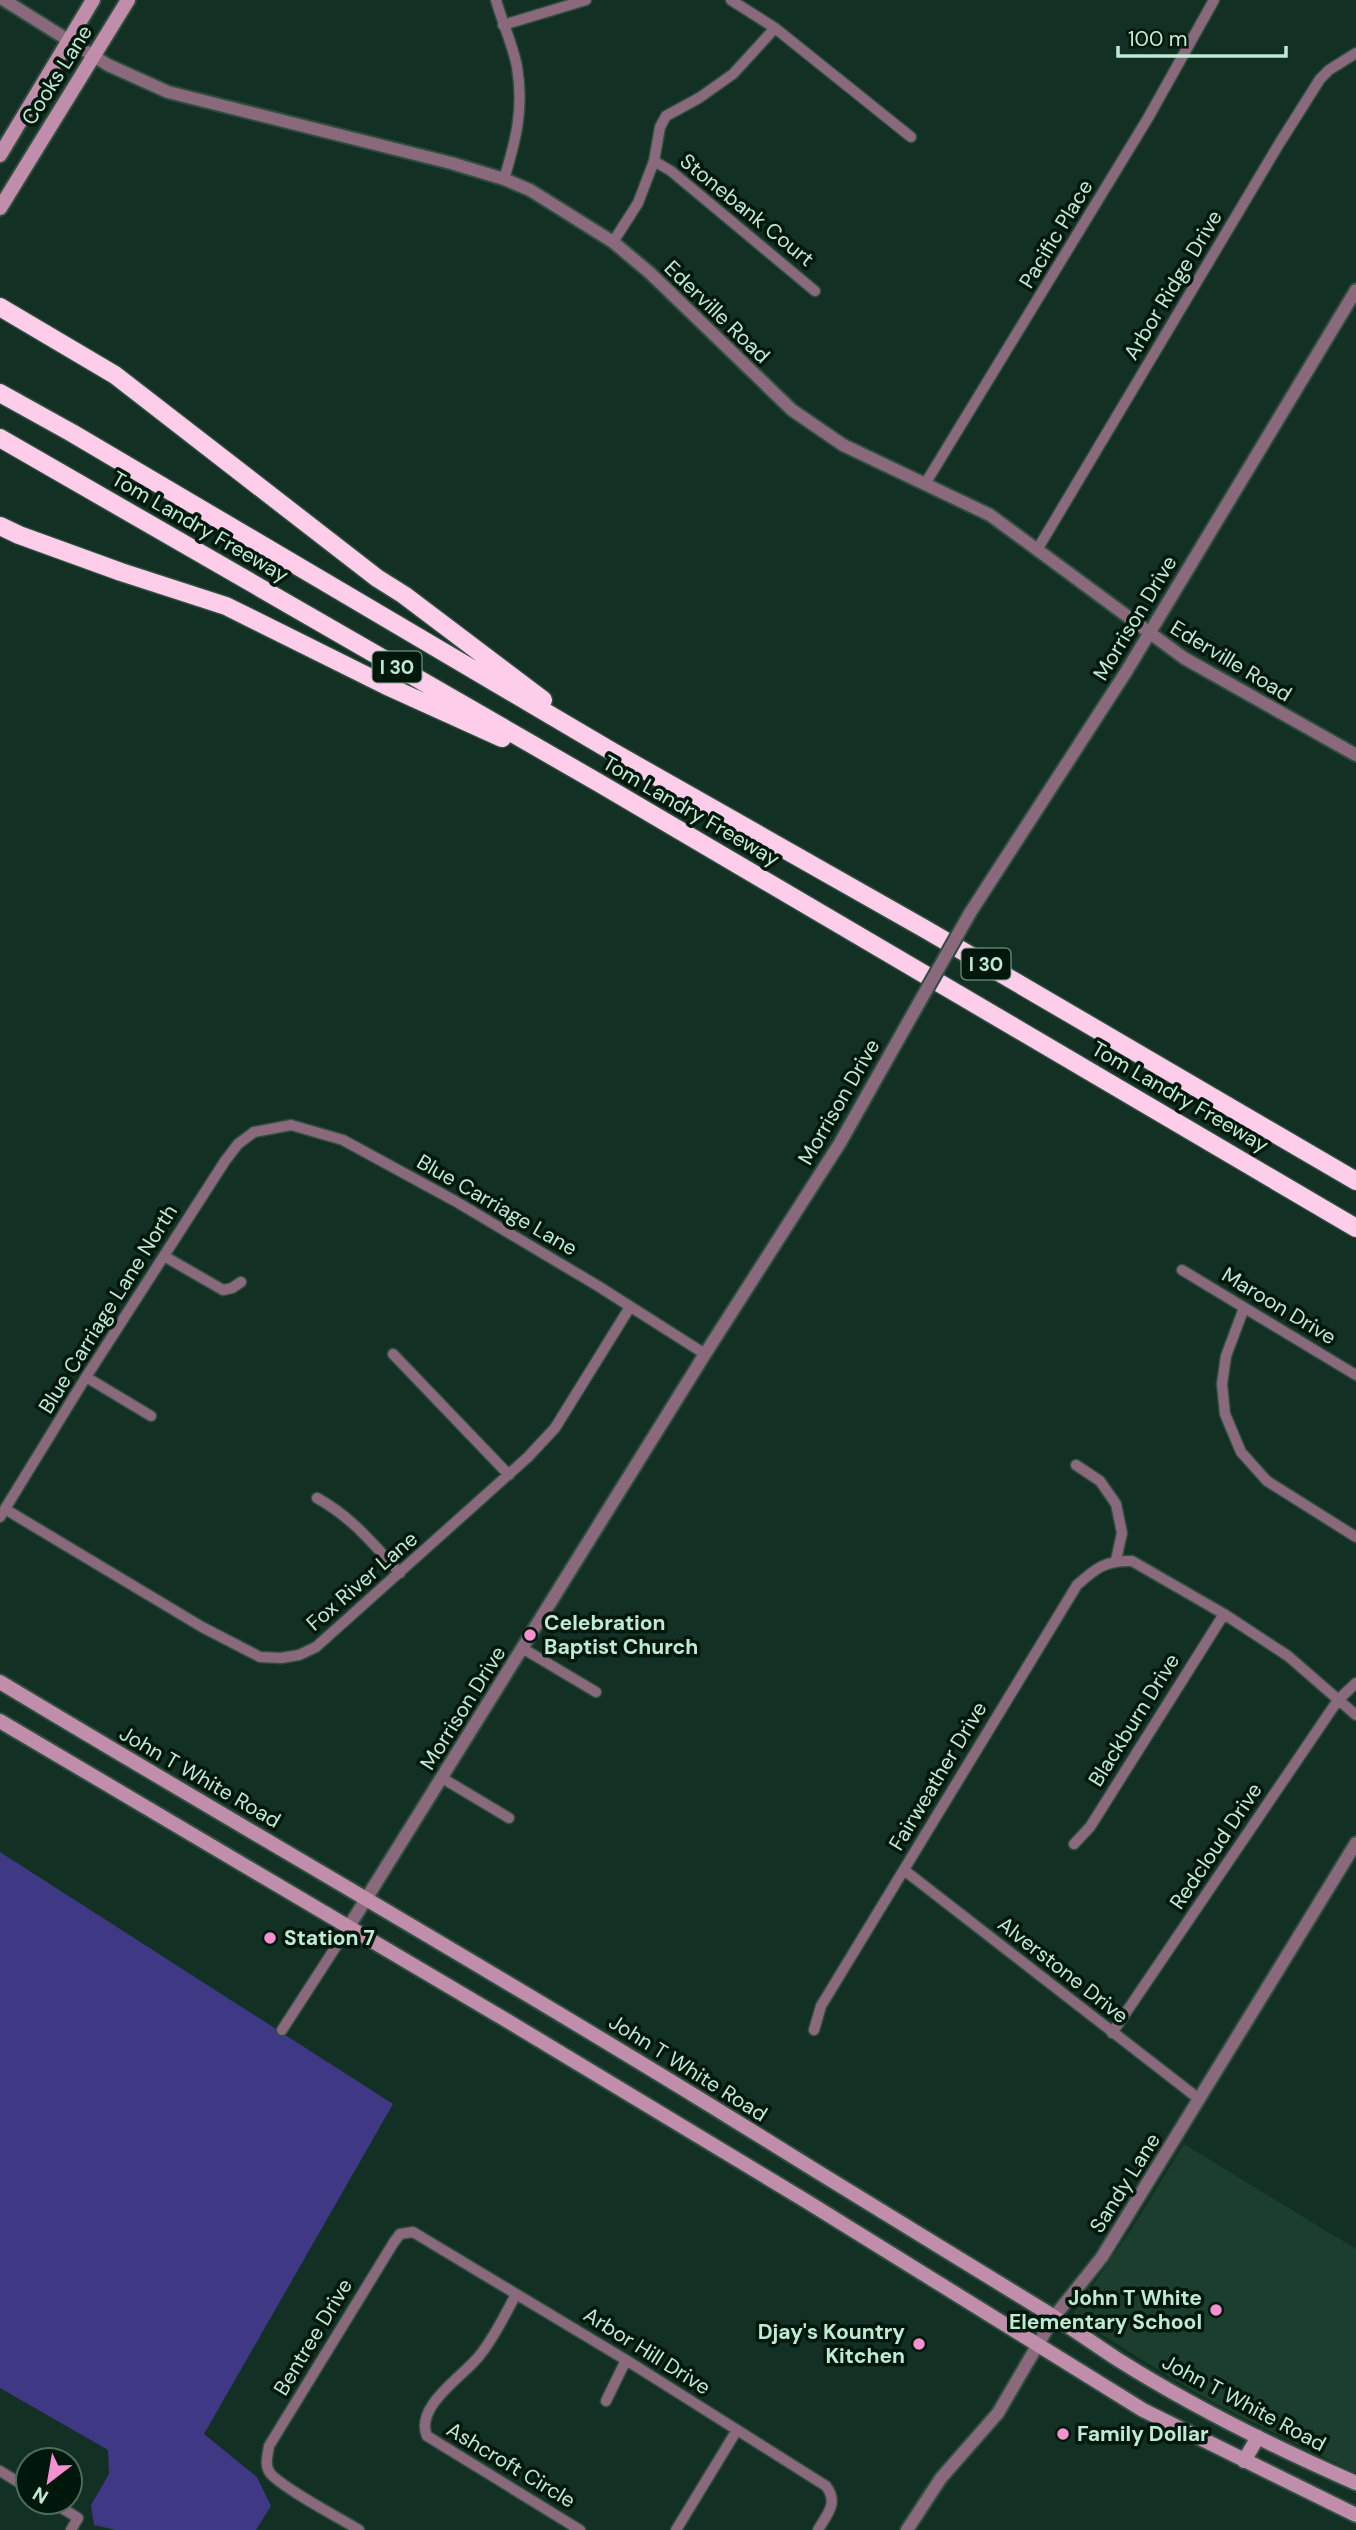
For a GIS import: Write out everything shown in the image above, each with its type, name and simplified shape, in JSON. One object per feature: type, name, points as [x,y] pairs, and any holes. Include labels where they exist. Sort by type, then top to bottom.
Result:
[{"type":"highway","points":[[1,306],[115,375],[377,579],[404,595],[613,752]]},
{"type":"highway","name":"Tom Landry Freeway","points":[[0,393],[613,752],[947,942],[1356,1181]]},
{"type":"highway","name":"Tom Landry Freeway","points":[[0,438],[599,783],[1356,1228]]},
{"type":"highway","points":[[0,526],[19,536],[226,606],[387,686],[599,783]]},
{"type":"main road","name":"Cooks Lane","points":[[0,155],[93,0]]},
{"type":"main road","name":"Cooks Lane","points":[[0,208],[128,0]]},
{"type":"main road","name":"John T White Road","points":[[0,1682],[190,1793],[366,1901],[531,1996],[1054,2317],[1119,2360],[1258,2437],[1356,2483]]},
{"type":"main road","points":[[0,1721],[735,2158],[1143,2410],[1356,2515]]},
{"type":"main road","points":[[1244,2461],[1258,2437]]},
{"type":"street","name":"Ederville Road","points":[[4,0],[93,56],[129,75],[191,100],[438,160],[504,179],[530,190],[613,242],[650,273],[792,410],[842,445],[990,515],[1184,658],[1356,755]]},
{"type":"street","points":[[496,0],[517,66],[519,105],[517,136],[504,179]]},
{"type":"street","points":[[503,25],[586,0]]},
{"type":"street","points":[[731,0],[775,28],[911,137]]},
{"type":"street","name":"Pacific Place","points":[[925,484],[1148,118],[1214,0]]},
{"type":"street","points":[[613,242],[638,203],[654,161],[660,127],[666,116],[699,98],[733,74],[775,28]]},
{"type":"street","name":"Arbor Ridge Drive","points":[[1037,550],[1320,79],[1329,69],[1356,52]]},
{"type":"street","name":"Stonebank Court","points":[[654,161],[671,171],[815,290]]},
{"type":"street","name":"Morrison Drive","points":[[348,1928],[705,1354],[840,1143],[970,913],[1126,671],[1356,290]]},
{"type":"street","name":"Blue Carriage Lane","points":[[258,1132],[291,1125],[343,1140],[455,1201],[705,1354]]},
{"type":"street","name":"Blue Carriage Lane North","points":[[3,1513],[86,1377],[225,1161],[239,1144],[258,1132]]},
{"type":"street","points":[[164,1256],[223,1290],[240,1282]]},
{"type":"street","name":"Maroon Drive","points":[[1182,1270],[1356,1375]]},
{"type":"street","name":"Fox River Lane","points":[[3,1513],[202,1627],[260,1657],[299,1655],[316,1647],[400,1573],[509,1475],[555,1428],[630,1307]]},
{"type":"street","points":[[1244,1308],[1226,1356],[1222,1384],[1224,1414],[1241,1452],[1267,1481],[1356,1536]]},
{"type":"street","points":[[393,1354],[509,1475]]},
{"type":"street","points":[[86,1377],[151,1416]]},
{"type":"street","points":[[1076,1465],[1100,1481],[1116,1504],[1122,1532],[1116,1560],[1132,1561],[1224,1614],[1288,1656],[1356,1715]]},
{"type":"street","points":[[317,1498],[340,1510],[353,1521],[400,1573]]},
{"type":"street","name":"Fairweather Drive","points":[[814,2030],[821,2006],[1077,1585],[1095,1569],[1116,1560]]},
{"type":"street","name":"Blackburn Drive","points":[[1074,1844],[1090,1827],[1224,1614]]},
{"type":"street","points":[[522,1648],[596,1692]]},
{"type":"street","name":"Redcloud Drive","points":[[1112,2034],[1338,1700],[1356,1683]]},
{"type":"street","points":[[442,1778],[509,1818]]},
{"type":"street","name":"Sandy Lane","points":[[907,2530],[941,2478],[998,2413],[1054,2317],[1102,2257],[1356,1843]]},
{"type":"street","name":"Alverstone Drive","points":[[904,1870],[1199,2099]]},
{"type":"street","points":[[282,2030],[348,1928]]},
{"type":"street","name":"Arbor Hill Drive","points":[[400,2234],[413,2232],[626,2360],[826,2486],[832,2494],[833,2504],[818,2530]]},
{"type":"street","name":"Bentree Drive","points":[[359,2530],[283,2483],[271,2473],[266,2463],[270,2446],[400,2234]]},
{"type":"street","name":"Ashcroft Circle","points":[[516,2294],[479,2357],[444,2389],[425,2418],[424,2430],[427,2436],[580,2530]]},
{"type":"street","points":[[606,2401],[626,2360]]},
{"type":"street","points":[[676,2530],[737,2430]]},
{"type":"street","points":[[71,2530],[78,2518],[75,2516]]},
{"type":"shaded area","points":[[0,1852],[393,2104],[204,2434],[257,2477],[271,2506],[256,2530],[116,2530],[94,2525],[91,2505],[109,2474],[108,2450],[0,2388]]},
{"type":"shaded area","name":"John T White Elementary School","points":[[1184,2144],[1356,2249],[1356,2473],[1191,2390],[1078,2320],[1073,2314],[1132,2228]]},
{"type":"place","name":"Celebration Baptist Church","points":[[530,1635]]},
{"type":"place","name":"Station 7","points":[[270,1938]]},
{"type":"place","name":"John T White Elementary School","points":[[1216,2310]]},
{"type":"place","name":"Djay's Kountry Kitchen","points":[[919,2344]]},
{"type":"place","name":"Family Dollar","points":[[1063,2434]]}]
